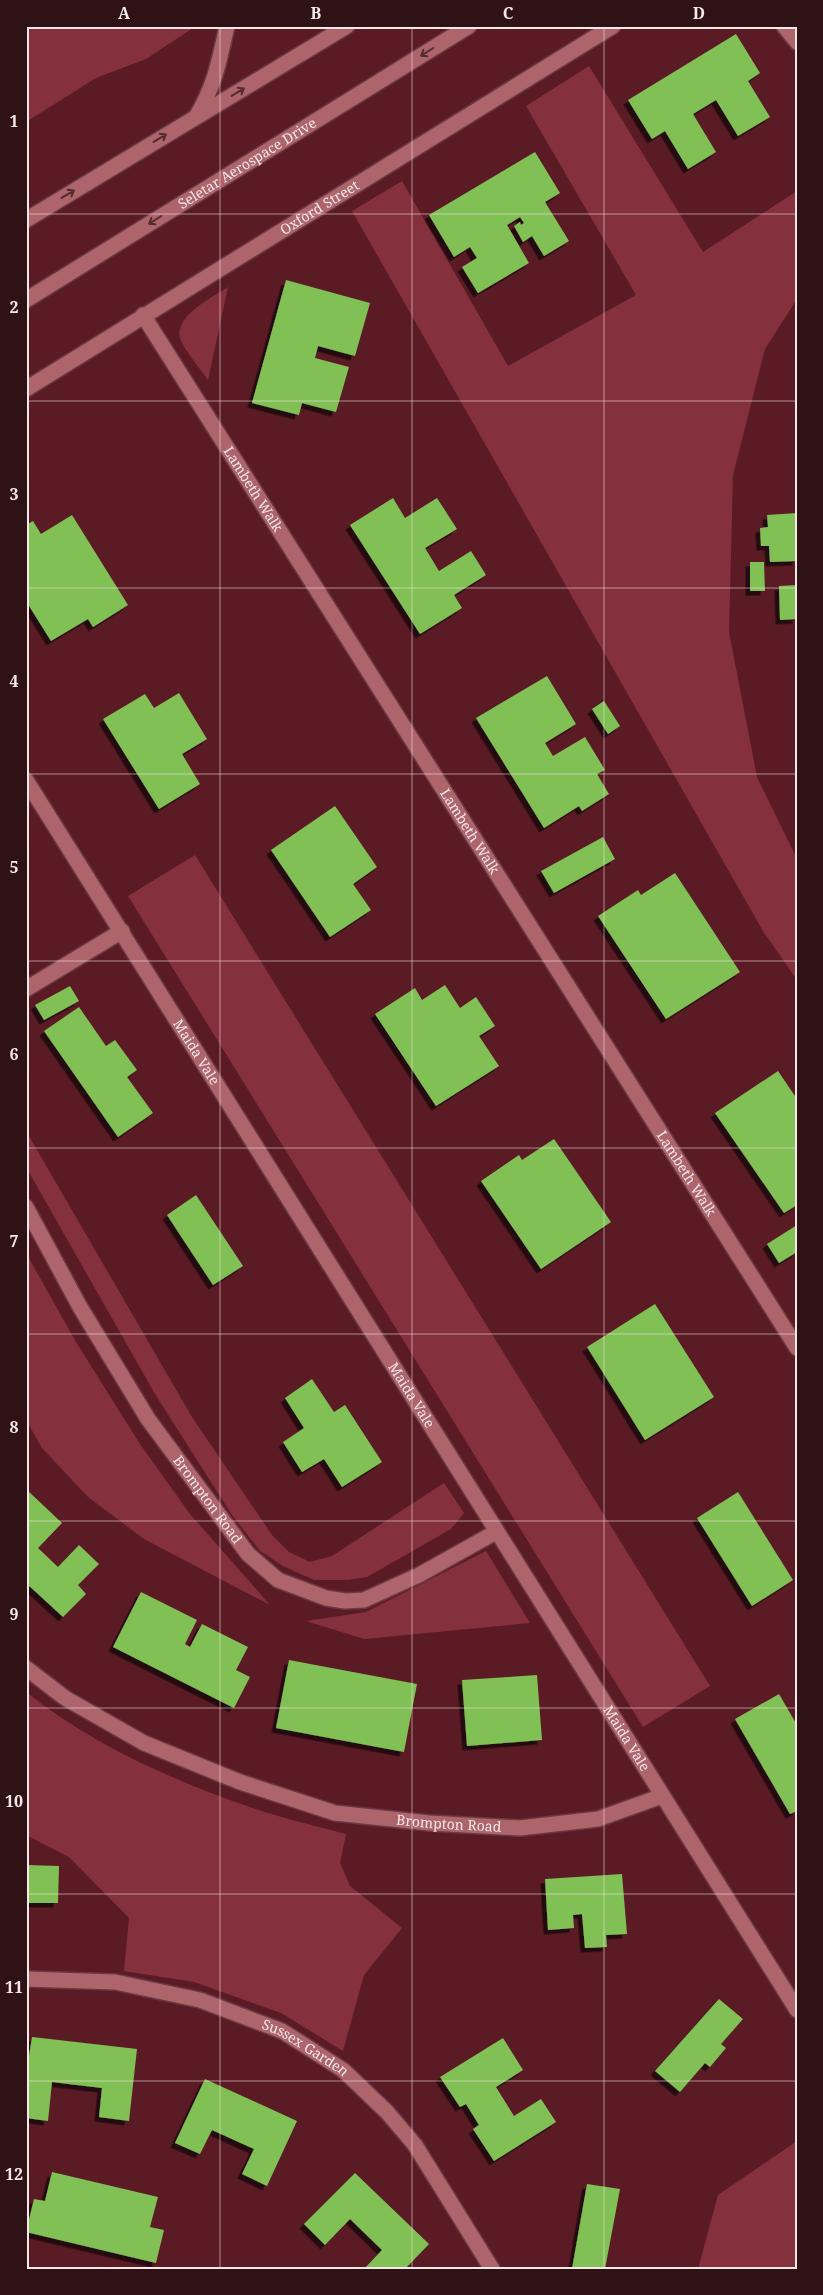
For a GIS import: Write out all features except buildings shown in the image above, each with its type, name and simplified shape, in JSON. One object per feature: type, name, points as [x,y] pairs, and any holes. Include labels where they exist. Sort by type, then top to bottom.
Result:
[{"type":"street","points":[[196,117],[216,76],[227,26]]},
{"type":"street","points":[[26,220],[347,26]]},
{"type":"street","name":"Seletar Aerospace Drive","points":[[26,300],[469,26]]},
{"type":"street","name":"Oxford Street","points":[[26,388],[613,26]]},
{"type":"street","points":[[784,26],[797,42]]},
{"type":"street","name":"Lambeth Walk","points":[[143,315],[797,1348]]},
{"type":"street","name":"Maida Vale","points":[[26,780],[122,930],[225,1100],[797,2010]]},
{"type":"street","points":[[26,989],[122,930]]},
{"type":"street","name":"Brompton Road","points":[[26,1206],[80,1307],[148,1419],[248,1554],[278,1580],[326,1598],[345,1601],[364,1600],[419,1576],[496,1532]]},
{"type":"street","name":"Brompton Road","points":[[26,1668],[64,1698],[144,1744],[240,1782],[335,1812],[429,1823],[520,1828],[598,1819],[662,1796]]},
{"type":"street","name":"Sussex Garden","points":[[26,1979],[115,1982],[200,2000],[282,2031],[343,2070],[387,2112],[415,2144],[492,2269]]},
{"type":"shaded area","points":[[26,26],[196,26],[146,59],[96,78],[26,122]]},
{"type":"shaded area","points":[[589,66],[703,252],[797,191],[797,299],[765,349],[733,475],[729,632],[757,777],[797,859],[797,980],[763,931],[352,211],[402,181],[508,366],[636,295],[526,106]]},
{"type":"shaded area","points":[[228,287],[208,380],[185,347],[180,338],[180,330],[183,322],[196,308]]},
{"type":"shaded area","points":[[195,855],[710,1686],[643,1727],[128,896]]},
{"type":"shaded area","points":[[26,1131],[192,1417],[272,1535],[289,1552],[310,1562],[332,1556],[444,1483],[464,1513],[451,1529],[367,1577],[348,1580],[314,1580],[283,1566],[260,1551],[232,1515],[155,1394],[26,1167]]},
{"type":"shaded area","points":[[26,1253],[76,1342],[140,1444],[190,1514],[270,1605],[144,1539],[88,1497],[42,1448],[26,1420]]},
{"type":"shaded area","points":[[486,1551],[530,1623],[364,1639],[306,1621],[366,1612]]},
{"type":"shaded area","points":[[26,1692],[76,1727],[130,1758],[158,1771],[256,1809],[346,1834],[340,1863],[350,1886],[402,1928],[364,1975],[343,2051],[281,2013],[194,1982],[124,1971],[129,1918],[69,1857],[26,1835]]},
{"type":"shaded area","points":[[797,2141],[797,2269],[698,2269],[718,2195]]}]
